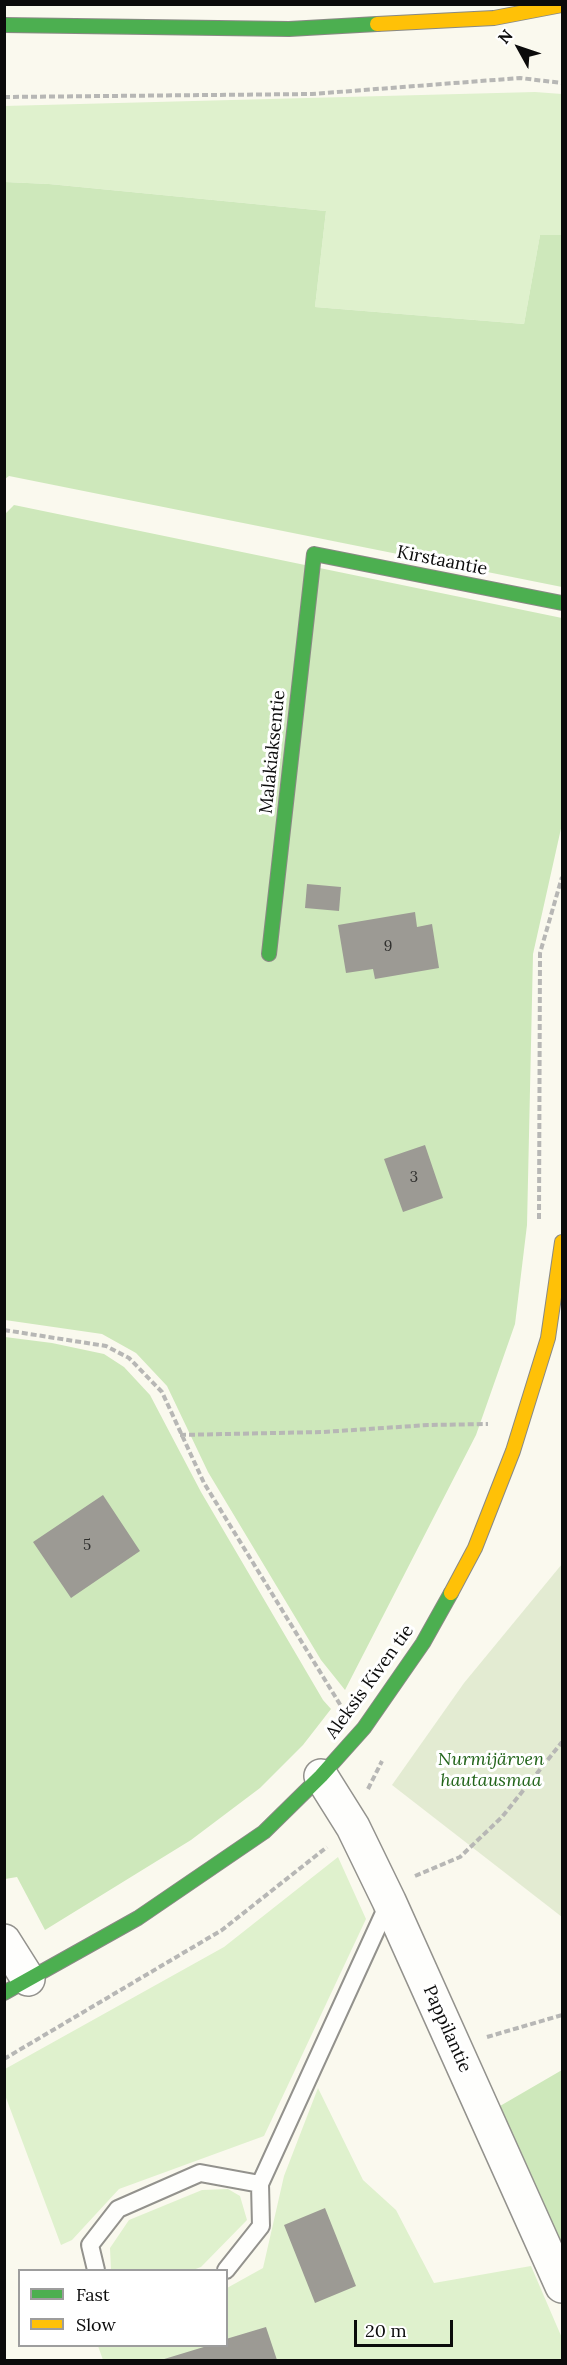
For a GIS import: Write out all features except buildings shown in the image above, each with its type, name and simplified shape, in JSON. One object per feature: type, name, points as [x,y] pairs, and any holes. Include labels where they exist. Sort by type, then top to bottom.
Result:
[{"type":"street","points":[[4,25],[289,29],[494,18],[562,5]]},
{"type":"street","points":[[27,25],[110,13]]},
{"type":"street","name":"Kirstaantie","points":[[314,554],[562,603]]},
{"type":"street","name":"Malakiaksentie","points":[[269,954],[314,554]]},
{"type":"street","name":"Aleksis Kiven tie","points":[[16,1986],[138,1918],[264,1832],[321,1776],[364,1728],[423,1644],[475,1548],[513,1451],[548,1338],[562,1242]]},
{"type":"street","name":"Pappilantie","points":[[321,1776],[353,1827],[386,1895],[562,2286]]},
{"type":"street","points":[[4,1941],[16,1986]]},
{"type":"lane","points":[[228,2269],[261,2226],[260,2184],[386,1895]]},
{"type":"lane","points":[[96,2269],[90,2245],[118,2209],[200,2173],[260,2184]]},
{"type":"path","points":[[4,97],[312,94],[520,78],[562,83]]},
{"type":"path","points":[[539,1224],[540,953],[562,877]]},
{"type":"path","points":[[4,1330],[106,1346],[129,1358],[162,1392],[204,1483],[343,1711],[350,1702]]},
{"type":"path","points":[[180,1435],[323,1432],[428,1425],[493,1424],[489,1434]]},
{"type":"path","points":[[5,2058],[222,1930],[373,1811],[366,1792],[387,1750],[364,1728]]},
{"type":"path","points":[[386,1895],[460,1857],[502,1817],[562,1742]]},
{"type":"path","points":[[454,2046],[562,2015]]},
{"type":"green space","points":[[535,92],[562,94],[562,235],[540,235],[524,324],[315,307],[326,211],[49,184],[5,182],[4,106]]},
{"type":"green space","points":[[5,182],[49,184],[326,211],[315,307],[524,324],[540,235],[562,235],[562,587],[9,476],[5,479]]},
{"type":"green space","points":[[14,505],[562,618],[562,824],[533,954],[527,1225],[515,1324],[476,1435],[345,1690],[321,1660],[208,1472],[167,1386],[136,1353],[102,1334],[5,1320],[4,515]]},
{"type":"green space","points":[[5,1337],[52,1343],[104,1354],[124,1367],[150,1395],[201,1492],[323,1700],[331,1709],[303,1745],[260,1788],[191,1840],[45,1930],[17,1877],[5,1879]]},
{"type":"green space","name":"Nurmijärven hautausmaa","points":[[562,1564],[562,1917],[392,1785],[464,1683]]},
{"type":"green space","points":[[338,1857],[366,1919],[264,2136],[119,2189],[72,2240],[61,2245],[5,2095],[5,2069],[224,1947]]},
{"type":"green space","points":[[562,2070],[562,2249],[500,2106]]},
{"type":"green space","points":[[318,2088],[363,2180],[396,2210],[434,2283],[531,2266],[562,2338],[562,2360],[103,2360],[98,2347],[228,2347],[228,2287],[263,2268],[284,2176]]},
{"type":"green space","points":[[228,2189],[240,2196],[247,2220],[201,2267],[196,2269],[111,2269],[110,2248],[129,2220],[202,2190]]},
{"type":"traffic: fast","points":[[4,25],[289,29],[377,24]]},
{"type":"traffic: fast","points":[[269,954],[314,554],[562,603]]},
{"type":"traffic: fast","points":[[4,1993],[138,1918],[264,1832],[321,1776],[364,1728],[423,1643],[451,1593]]},
{"type":"traffic: slow","points":[[377,24],[494,18],[562,5]]},
{"type":"traffic: slow","points":[[451,1593],[475,1548],[513,1451],[548,1338],[562,1242]]}]
